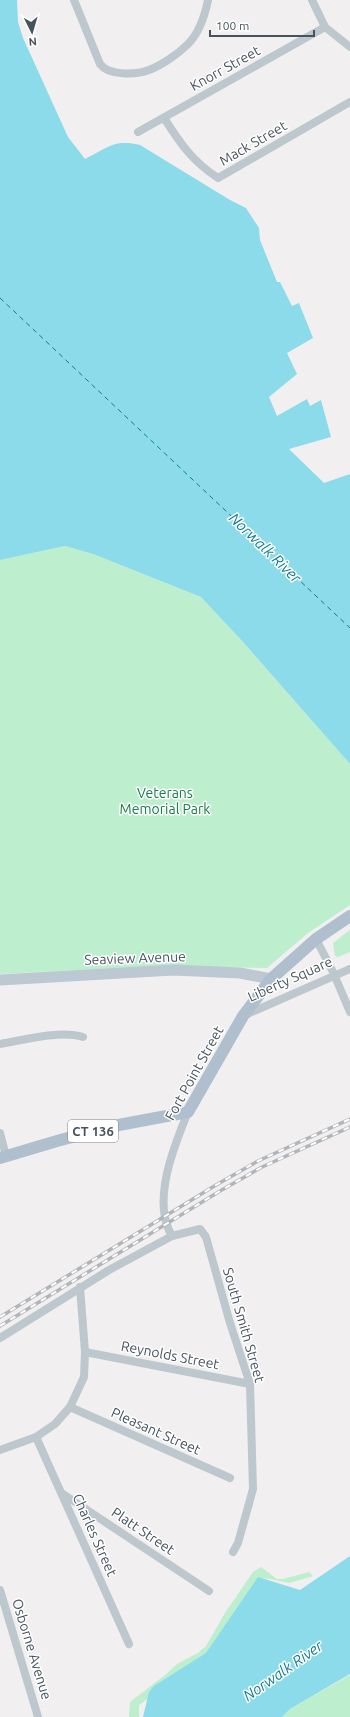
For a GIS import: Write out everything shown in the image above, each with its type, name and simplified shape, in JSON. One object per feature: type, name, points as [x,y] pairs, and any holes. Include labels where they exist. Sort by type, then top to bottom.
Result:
[{"type":"main road","name":"Liberty Square","points":[[271,979],[316,939],[350,916]]},
{"type":"main road","name":"Fort Point Street","points":[[188,1112],[243,1016],[271,979]]},
{"type":"main road","name":"CT 136","points":[[3,1157],[108,1127],[188,1112]]},
{"type":"street","points":[[74,0],[100,64],[108,71],[127,73],[149,70],[169,59],[188,44],[200,26],[208,0]]},
{"type":"street","points":[[312,0],[325,27],[350,47]]},
{"type":"street","name":"Knorr Street","points":[[138,132],[325,27]]},
{"type":"street","name":"Mack Street","points":[[164,118],[180,144],[206,170],[218,178],[350,102]]},
{"type":"street","points":[[316,939],[335,976],[350,1012]]},
{"type":"street","name":"Liberty Square","points":[[243,1016],[350,969]]},
{"type":"street","name":"Seaview Avenue","points":[[0,980],[173,970],[240,973],[271,979]]},
{"type":"street","points":[[0,1044],[41,1037],[75,1034],[83,1037]]},
{"type":"street","name":"Fort Point Street","points":[[172,1236],[167,1227],[164,1206],[166,1180],[173,1147],[188,1112]]},
{"type":"street","points":[[0,1133],[3,1157]]},
{"type":"street","name":"South Smith Street","points":[[172,1236],[200,1228],[206,1237],[230,1323],[250,1384],[253,1489],[238,1543],[233,1552]]},
{"type":"street","points":[[0,1338],[80,1287],[172,1236]]},
{"type":"street","points":[[0,1450],[36,1438],[55,1424],[70,1407],[84,1377],[85,1352],[80,1287]]},
{"type":"street","name":"Reynolds Street","points":[[85,1352],[250,1384]]},
{"type":"street","name":"Pleasant Street","points":[[70,1407],[230,1478]]},
{"type":"street","name":"Charles Street","points":[[36,1438],[129,1644]]},
{"type":"street","name":"Platt Street","points":[[62,1493],[209,1591]]},
{"type":"street","name":"Osborne Avenue","points":[[0,1590],[38,1717]]},
{"type":"green space","name":"Veterans Memorial Park","points":[[65,546],[93,554],[201,597],[244,643],[350,764],[350,905],[308,933],[267,968],[153,966],[0,974],[0,560]]},
{"type":"green space","points":[[350,930],[350,952],[338,957],[335,956],[333,943]]},
{"type":"green space","points":[[261,1567],[277,1579],[283,1579],[309,1572],[313,1576],[289,1583],[261,1578],[213,1653],[139,1705],[139,1717],[129,1717],[130,1702],[177,1664],[198,1653],[206,1646],[225,1613],[253,1572]]},
{"type":"green space","points":[[350,1675],[350,1717],[282,1717],[290,1709]]},
{"type":"water","name":"Norwalk River","points":[[0,0],[17,0],[18,22],[23,38],[68,137],[85,159],[105,148],[117,144],[131,143],[140,145],[230,200],[246,208],[259,228],[260,240],[277,282],[280,282],[292,306],[299,303],[313,338],[287,353],[297,374],[269,397],[277,416],[307,399],[310,406],[321,400],[331,437],[289,449],[324,483],[350,474],[350,764],[244,643],[201,597],[93,554],[65,546],[0,560]]},
{"type":"water","name":"Norwalk River","points":[[350,1556],[350,1674],[290,1709],[282,1717],[143,1717],[149,1692],[154,1686],[206,1653],[258,1577],[300,1590]]},
{"type":"ferry route","points":[[0,298],[350,628]]},
{"type":"railway","points":[[0,1317],[258,1161],[350,1119]]},
{"type":"railway","points":[[0,1326],[220,1191],[262,1167],[350,1127]]}]
